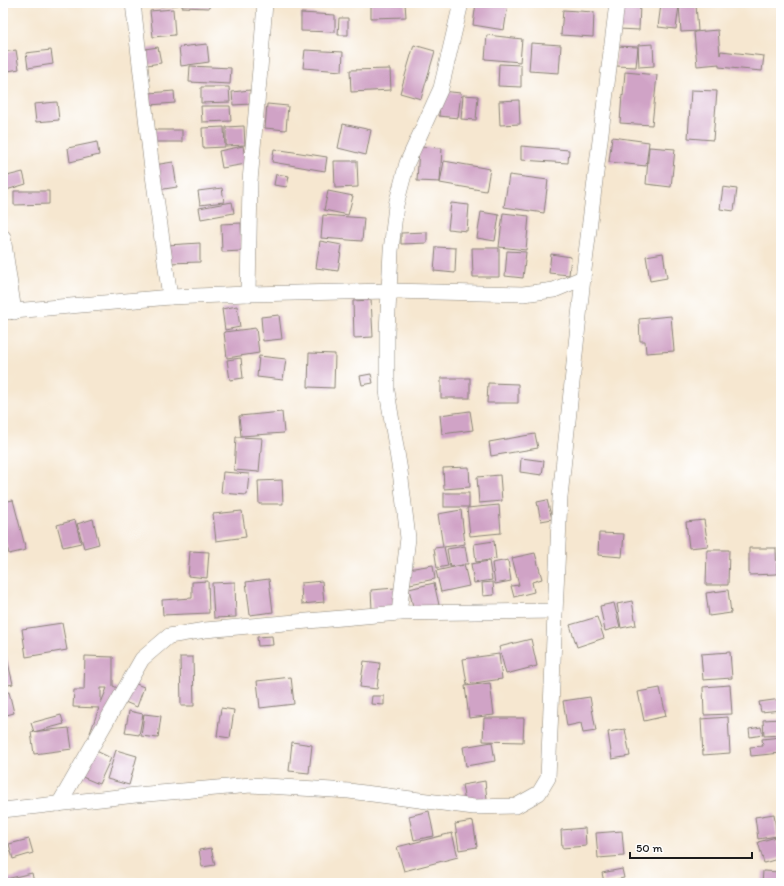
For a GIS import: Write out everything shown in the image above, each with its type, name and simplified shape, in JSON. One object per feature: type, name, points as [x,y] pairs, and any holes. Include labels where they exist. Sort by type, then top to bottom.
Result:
[{"type":"street","points":[[133,3],[170,297]]},
{"type":"street","points":[[248,294],[250,181],[265,3]]},
{"type":"street","points":[[399,613],[408,538],[400,471],[387,391],[387,332],[391,251],[396,205],[408,163],[441,88],[461,3]]},
{"type":"street","points":[[3,810],[136,795],[251,786],[349,791],[474,807],[516,806],[539,793],[548,778],[560,497],[583,278],[617,3]]},
{"type":"street","points":[[3,237],[8,312],[170,297],[248,294],[389,291],[523,294],[554,290],[583,278]]},
{"type":"street","points":[[59,804],[142,659],[169,636],[213,630],[399,613],[555,610]]},
{"type":"building","points":[[152,3],[178,3],[178,5],[153,7]]},
{"type":"building","points":[[182,3],[210,3],[209,8],[182,7]]},
{"type":"building","points":[[371,3],[405,3],[406,17],[371,18]]},
{"type":"building","points":[[476,3],[508,4],[504,30],[473,25]]},
{"type":"building","points":[[621,3],[640,4],[639,30],[619,29]]},
{"type":"building","points":[[661,4],[679,5],[676,29],[658,27]]},
{"type":"building","points":[[696,4],[698,31],[681,32],[679,5]]},
{"type":"building","points":[[173,9],[175,35],[153,37],[150,11]]},
{"type":"building","points":[[563,10],[594,12],[593,37],[561,35]]},
{"type":"building","points":[[301,13],[335,15],[335,32],[301,31]]},
{"type":"building","points":[[339,18],[348,18],[348,35],[338,35]]},
{"type":"building","points":[[718,30],[720,55],[721,51],[764,56],[762,71],[719,67],[719,64],[697,66],[694,32]]},
{"type":"building","points":[[487,35],[522,39],[520,62],[485,59]]},
{"type":"building","points":[[531,43],[561,45],[559,73],[529,71]]},
{"type":"building","points":[[207,44],[209,62],[181,66],[179,47]]},
{"type":"building","points":[[653,44],[654,66],[639,67],[638,45]]},
{"type":"building","points":[[414,45],[435,51],[421,99],[400,93]]},
{"type":"building","points":[[617,46],[638,47],[636,67],[616,66]]},
{"type":"building","points":[[158,47],[161,63],[147,65],[145,49]]},
{"type":"building","points":[[16,50],[19,69],[3,72],[3,52]]},
{"type":"building","points":[[51,50],[53,64],[28,68],[26,53]]},
{"type":"building","points":[[305,50],[343,52],[342,71],[303,68]]},
{"type":"building","points":[[499,64],[521,65],[521,87],[498,86]]},
{"type":"building","points":[[190,66],[231,68],[230,84],[189,82]]},
{"type":"building","points":[[390,69],[391,90],[351,92],[350,70]]},
{"type":"building","points":[[625,72],[657,75],[652,125],[620,123]]},
{"type":"building","points":[[201,87],[229,87],[230,102],[201,103]]},
{"type":"building","points":[[250,90],[251,104],[233,105],[232,92]]},
{"type":"building","points":[[691,90],[717,91],[713,140],[688,138]]},
{"type":"building","points":[[174,91],[175,103],[150,105],[149,93]]},
{"type":"building","points":[[441,91],[461,93],[458,118],[439,116]]},
{"type":"building","points":[[463,95],[478,96],[476,120],[461,119]]},
{"type":"building","points":[[519,100],[520,124],[500,125],[499,101]]},
{"type":"building","points":[[57,102],[59,120],[36,122],[34,104]]},
{"type":"building","points":[[267,104],[288,106],[286,130],[265,128]]},
{"type":"building","points":[[201,106],[230,106],[231,121],[202,122]]},
{"type":"building","points":[[343,124],[371,130],[366,155],[338,148]]},
{"type":"building","points":[[244,126],[245,145],[226,146],[226,127]]},
{"type":"building","points":[[224,127],[225,147],[203,148],[202,128]]},
{"type":"building","points":[[153,130],[182,130],[182,142],[153,142]]},
{"type":"building","points":[[612,137],[649,142],[646,166],[609,162]]},
{"type":"building","points":[[97,142],[99,155],[70,162],[68,148]]},
{"type":"building","points":[[243,146],[246,164],[222,168],[219,151]]},
{"type":"building","points":[[521,146],[569,150],[568,163],[521,160]]},
{"type":"building","points":[[419,147],[442,148],[440,182],[417,181]]},
{"type":"building","points":[[649,147],[675,149],[671,187],[646,184]]},
{"type":"building","points":[[274,149],[327,157],[325,171],[272,162]]},
{"type":"building","points":[[334,161],[357,161],[358,187],[335,188]]},
{"type":"building","points":[[444,161],[490,169],[486,191],[440,183]]},
{"type":"building","points":[[173,162],[177,187],[158,190],[154,165]]},
{"type":"building","points":[[23,172],[26,184],[3,191],[3,177]]},
{"type":"building","points":[[276,174],[289,176],[287,187],[274,185]]},
{"type":"building","points":[[509,175],[548,180],[544,213],[504,207]]},
{"type":"building","points":[[723,187],[737,189],[734,211],[720,209]]},
{"type":"building","points":[[222,188],[224,202],[200,205],[198,191]]},
{"type":"building","points":[[14,191],[49,191],[49,204],[14,205]]},
{"type":"building","points":[[328,191],[353,196],[348,215],[324,210]]},
{"type":"building","points":[[232,202],[234,213],[201,219],[199,208]]},
{"type":"building","points":[[451,203],[469,205],[467,231],[448,229]]},
{"type":"building","points":[[481,212],[499,215],[495,241],[477,238]]},
{"type":"building","points":[[503,213],[529,216],[526,250],[499,247]]},
{"type":"building","points":[[323,215],[364,218],[362,241],[321,238]]},
{"type":"building","points":[[241,223],[242,251],[222,252],[221,224]]},
{"type":"building","points":[[427,232],[427,243],[401,244],[401,233]]},
{"type":"building","points":[[320,241],[342,245],[338,271],[316,268]]},
{"type":"building","points":[[200,243],[200,262],[168,263],[167,245]]},
{"type":"building","points":[[436,247],[456,248],[455,273],[434,271]]},
{"type":"building","points":[[472,248],[499,248],[499,277],[473,277]]},
{"type":"building","points":[[507,251],[526,252],[523,278],[505,276]]},
{"type":"building","points":[[663,253],[667,278],[650,281],[646,256]]},
{"type":"building","points":[[551,254],[571,257],[569,275],[549,273]]},
{"type":"building","points":[[371,300],[373,337],[354,338],[353,301]]},
{"type":"building","points":[[237,306],[240,327],[225,330],[222,309]]},
{"type":"building","points":[[279,315],[282,339],[263,341],[261,317]]},
{"type":"building","points":[[671,316],[674,351],[646,353],[645,341],[640,341],[639,319]]},
{"type":"building","points":[[256,328],[259,353],[227,358],[224,332]]},
{"type":"building","points":[[309,353],[335,354],[334,388],[308,387]]},
{"type":"building","points":[[259,356],[286,359],[283,380],[257,377]]},
{"type":"building","points":[[241,358],[243,378],[230,380],[227,360]]},
{"type":"building","points":[[371,374],[373,383],[362,385],[360,376]]},
{"type":"building","points":[[441,378],[470,378],[470,398],[441,398]]},
{"type":"building","points":[[488,383],[518,384],[518,403],[487,403]]},
{"type":"building","points":[[470,411],[473,430],[442,434],[440,415]]},
{"type":"building","points":[[282,412],[284,433],[241,436],[239,416]]},
{"type":"building","points":[[535,434],[538,448],[491,456],[489,442]]},
{"type":"building","points":[[236,437],[262,438],[259,472],[234,470]]},
{"type":"building","points":[[521,458],[544,461],[542,475],[520,472]]},
{"type":"building","points":[[469,467],[470,487],[444,489],[443,468]]},
{"type":"building","points":[[223,472],[249,474],[247,495],[221,493]]},
{"type":"building","points":[[500,475],[502,501],[479,503],[477,477]]},
{"type":"building","points":[[282,480],[283,504],[259,504],[258,481]]},
{"type":"building","points":[[444,493],[469,493],[469,507],[444,507]]},
{"type":"building","points":[[13,500],[26,550],[9,554],[3,533],[3,502]]},
{"type":"building","points":[[547,500],[552,519],[541,521],[537,502]]},
{"type":"building","points":[[499,505],[501,533],[470,536],[467,508]]},
{"type":"building","points":[[461,510],[465,544],[444,547],[448,566],[437,568],[434,548],[443,547],[438,514]]},
{"type":"building","points":[[242,511],[246,537],[216,541],[213,514]]},
{"type":"building","points":[[93,519],[99,544],[84,548],[77,524]]},
{"type":"building","points":[[75,520],[81,543],[63,547],[57,525]]},
{"type":"building","points":[[704,520],[708,546],[689,548],[686,522]]},
{"type":"building","points":[[599,533],[624,534],[622,557],[598,555]]},
{"type":"building","points":[[494,541],[496,559],[476,562],[474,544]]},
{"type":"building","points":[[465,546],[468,564],[464,564],[469,586],[441,592],[436,571],[463,565],[450,567],[447,549]]},
{"type":"building","points":[[749,548],[776,548],[777,574],[749,575]]},
{"type":"building","points":[[707,550],[729,550],[728,585],[706,585]]},
{"type":"building","points":[[190,551],[209,552],[207,578],[188,576]]},
{"type":"building","points":[[535,553],[542,579],[532,582],[534,592],[514,597],[511,586],[519,585],[512,558]]},
{"type":"building","points":[[508,560],[511,581],[495,584],[492,563]]},
{"type":"building","points":[[489,561],[492,580],[474,583],[471,564]]},
{"type":"building","points":[[433,565],[435,579],[410,584],[408,569]]},
{"type":"building","points":[[269,579],[273,612],[250,615],[246,582]]},
{"type":"building","points":[[208,581],[209,613],[163,615],[162,600],[192,598],[192,582]]},
{"type":"building","points":[[322,581],[324,602],[302,604],[301,583]]},
{"type":"building","points":[[235,582],[236,617],[214,618],[212,583]]},
{"type":"building","points":[[493,582],[494,595],[483,596],[482,583]]},
{"type":"building","points":[[434,583],[439,605],[414,611],[409,589]]},
{"type":"building","points":[[395,588],[396,607],[372,609],[371,590]]},
{"type":"building","points":[[728,590],[731,613],[709,616],[706,593]]},
{"type":"building","points":[[632,601],[636,625],[621,628],[617,604]]},
{"type":"building","points":[[614,603],[620,627],[605,631],[600,606]]},
{"type":"building","points":[[597,617],[604,638],[577,647],[570,625]]},
{"type":"building","points":[[62,623],[67,650],[26,657],[22,629]]},
{"type":"building","points":[[272,636],[273,645],[258,646],[257,637]]},
{"type":"building","points":[[531,639],[537,666],[506,674],[499,647]]},
{"type":"building","points":[[730,652],[732,678],[703,680],[701,654]]},
{"type":"building","points":[[6,654],[13,684],[3,686],[3,655]]},
{"type":"building","points":[[499,654],[502,679],[467,684],[463,659]]},
{"type":"building","points":[[85,656],[113,657],[113,686],[120,689],[101,737],[90,733],[99,708],[73,707],[74,690],[84,690]],"holes":[[[101,688],[107,688],[101,703]]]},
{"type":"building","points":[[180,657],[193,657],[194,706],[181,706]]},
{"type":"building","points":[[364,661],[380,663],[377,689],[360,687]]},
{"type":"building","points":[[291,677],[294,704],[260,708],[257,681]]},
{"type":"building","points":[[128,681],[144,687],[137,707],[120,700]]},
{"type":"building","points":[[490,683],[494,715],[469,718],[465,686]]},
{"type":"building","points":[[730,685],[732,714],[704,715],[703,687]]},
{"type":"building","points":[[660,688],[666,716],[644,721],[638,692]]},
{"type":"building","points":[[9,692],[14,713],[3,716],[3,693]]},
{"type":"building","points":[[372,696],[384,696],[384,705],[371,704]]},
{"type":"building","points":[[590,697],[596,731],[583,733],[581,723],[567,726],[563,701]]},
{"type":"building","points":[[781,699],[781,710],[761,712],[759,702]]},
{"type":"building","points":[[221,708],[234,710],[230,738],[217,736]]},
{"type":"building","points":[[129,711],[143,714],[139,735],[125,733]]},
{"type":"building","points":[[144,714],[161,716],[158,738],[141,736]]},
{"type":"building","points":[[61,715],[64,724],[34,732],[31,723]]},
{"type":"building","points":[[728,717],[730,753],[703,755],[701,719]]},
{"type":"building","points":[[484,718],[524,718],[523,742],[483,741]]},
{"type":"building","points":[[781,719],[781,735],[764,736],[763,720]]},
{"type":"building","points":[[761,727],[763,735],[750,737],[749,729]]},
{"type":"building","points":[[69,728],[72,749],[34,754],[31,732]]},
{"type":"building","points":[[625,729],[630,756],[612,759],[608,732]]},
{"type":"building","points":[[781,737],[781,753],[751,756],[750,747],[763,746],[762,739]]},
{"type":"building","points":[[292,742],[312,745],[309,773],[289,771]]},
{"type":"building","points":[[492,742],[495,761],[466,766],[463,747]]},
{"type":"building","points":[[92,749],[111,758],[99,784],[80,776]]},
{"type":"building","points":[[116,750],[137,756],[129,785],[107,779]]},
{"type":"building","points":[[485,781],[487,799],[465,802],[462,785]]},
{"type":"building","points":[[429,811],[434,836],[414,840],[409,816]]},
{"type":"building","points":[[774,814],[777,836],[758,839],[755,817]]},
{"type":"building","points":[[473,821],[477,847],[459,850],[455,824]]},
{"type":"building","points":[[585,828],[586,846],[562,848],[561,830]]},
{"type":"building","points":[[622,831],[624,856],[598,858],[596,833]]},
{"type":"building","points":[[452,833],[458,857],[404,871],[397,847]]},
{"type":"building","points":[[776,837],[781,858],[764,863],[758,842]]},
{"type":"building","points":[[29,839],[33,853],[13,859],[9,844]]},
{"type":"building","points":[[211,848],[215,865],[202,867],[199,850]]},
{"type":"building","points":[[622,869],[624,878],[604,882],[602,873]]},
{"type":"building","points":[[763,871],[781,872],[781,883],[762,883]]},
{"type":"building","points":[[32,873],[34,883],[7,883],[6,879]]}]
